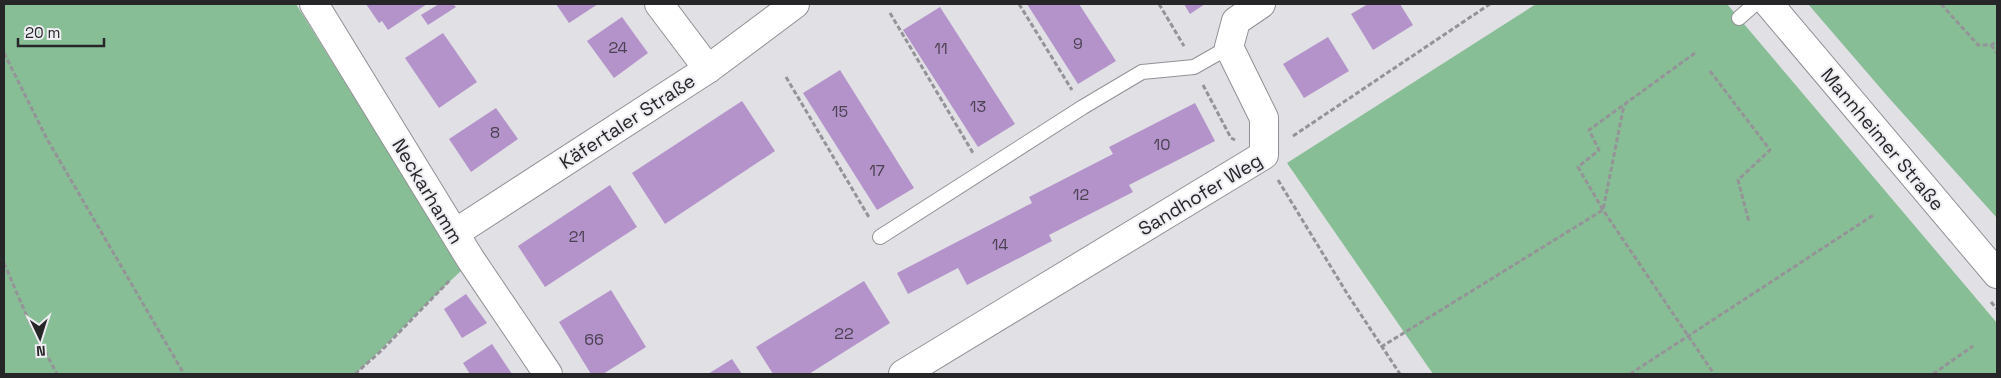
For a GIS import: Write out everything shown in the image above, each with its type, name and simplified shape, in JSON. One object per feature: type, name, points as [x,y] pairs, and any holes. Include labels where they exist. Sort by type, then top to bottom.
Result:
[{"type":"street","name":"Neckarhamm","points":[[314,4],[470,260],[548,374]]},
{"type":"street","points":[[659,4],[708,69]]},
{"type":"street","name":"Käfertaler Straße","points":[[454,233],[708,69],[794,4]]},
{"type":"street","points":[[1261,4],[1236,21],[1229,47],[1264,118],[1264,156]]},
{"type":"street","name":"Mannheimer Straße","points":[[1769,4],[1997,274]]},
{"type":"street","name":"Sandhofer Weg","points":[[903,374],[1264,156]]},
{"type":"lane","points":[[1739,18],[1755,4]]},
{"type":"lane","points":[[880,237],[1083,107],[1142,72],[1194,67],[1229,47]]},
{"type":"path","points":[[1019,4],[1083,107]]},
{"type":"path","name":"Sandhofer Weg","points":[[1264,156],[1490,4]]},
{"type":"path","points":[[1941,4],[1978,46],[1991,45],[1997,41]]},
{"type":"path","points":[[890,13],[984,171]]},
{"type":"path","points":[[1991,45],[1997,53]]},
{"type":"path","points":[[4,53],[47,139],[184,374]]},
{"type":"path","points":[[1695,53],[1588,130],[1599,150],[1578,167],[1602,210],[1714,374]]},
{"type":"path","points":[[1710,71],[1770,150],[1738,180],[1749,222]]},
{"type":"path","points":[[786,77],[880,237]]},
{"type":"path","points":[[1381,347],[1602,210],[1624,105]]},
{"type":"path","points":[[1264,156],[1342,287],[1400,374]]},
{"type":"path","points":[[1630,374],[1875,214]]},
{"type":"path","points":[[4,263],[28,319],[57,374]]},
{"type":"path","points":[[355,374],[381,351],[442,288]]},
{"type":"path","points":[[1933,374],[1973,346]]},
{"type":"green space","points":[[4,4],[296,4],[462,270],[355,374],[4,374]]},
{"type":"green space","points":[[1536,4],[1727,4],[1997,323],[1997,374],[1433,374],[1287,163]]},
{"type":"green space","points":[[1808,4],[1997,4],[1997,218],[1889,98]]},
{"type":"building","points":[[366,4],[427,4],[388,30],[382,21],[379,23]]},
{"type":"building","points":[[439,4],[453,4],[456,7],[428,25],[421,15]]},
{"type":"building","points":[[556,4],[598,4],[569,23]]},
{"type":"building","points":[[1027,4],[1079,4],[1116,61],[1078,84]]},
{"type":"building","points":[[1184,4],[1205,4],[1190,14]]},
{"type":"building","points":[[1368,4],[1400,4],[1413,25],[1373,50],[1351,14]]},
{"type":"building","points":[[940,7],[1015,124],[978,147],[903,30]]},
{"type":"building","points":[[622,17],[648,53],[614,78],[587,41]]},
{"type":"building","points":[[443,33],[477,82],[439,108],[405,58]]},
{"type":"building","points":[[1328,37],[1349,71],[1304,98],[1283,64]]},
{"type":"building","points":[[840,70],[914,188],[877,210],[803,93]]},
{"type":"building","points":[[742,101],[775,151],[665,224],[632,173]]},
{"type":"building","points":[[1195,103],[1215,141],[1129,185],[1133,192],[1049,235],[1052,241],[967,285],[958,268],[908,294],[897,273],[1032,203],[1029,197],[1113,154],[1109,147]]},
{"type":"building","points":[[496,108],[518,139],[471,172],[449,139]]},
{"type":"building","points":[[610,185],[637,227],[545,287],[518,246]]},
{"type":"building","points":[[864,281],[890,323],[809,374],[773,374],[756,347]]},
{"type":"building","points":[[611,290],[646,347],[603,374],[591,374],[559,322]]},
{"type":"building","points":[[466,294],[487,323],[462,338],[444,309]]},
{"type":"building","points":[[492,344],[512,374],[470,374],[463,363]]},
{"type":"building","points":[[732,359],[742,374],[708,374]]}]
